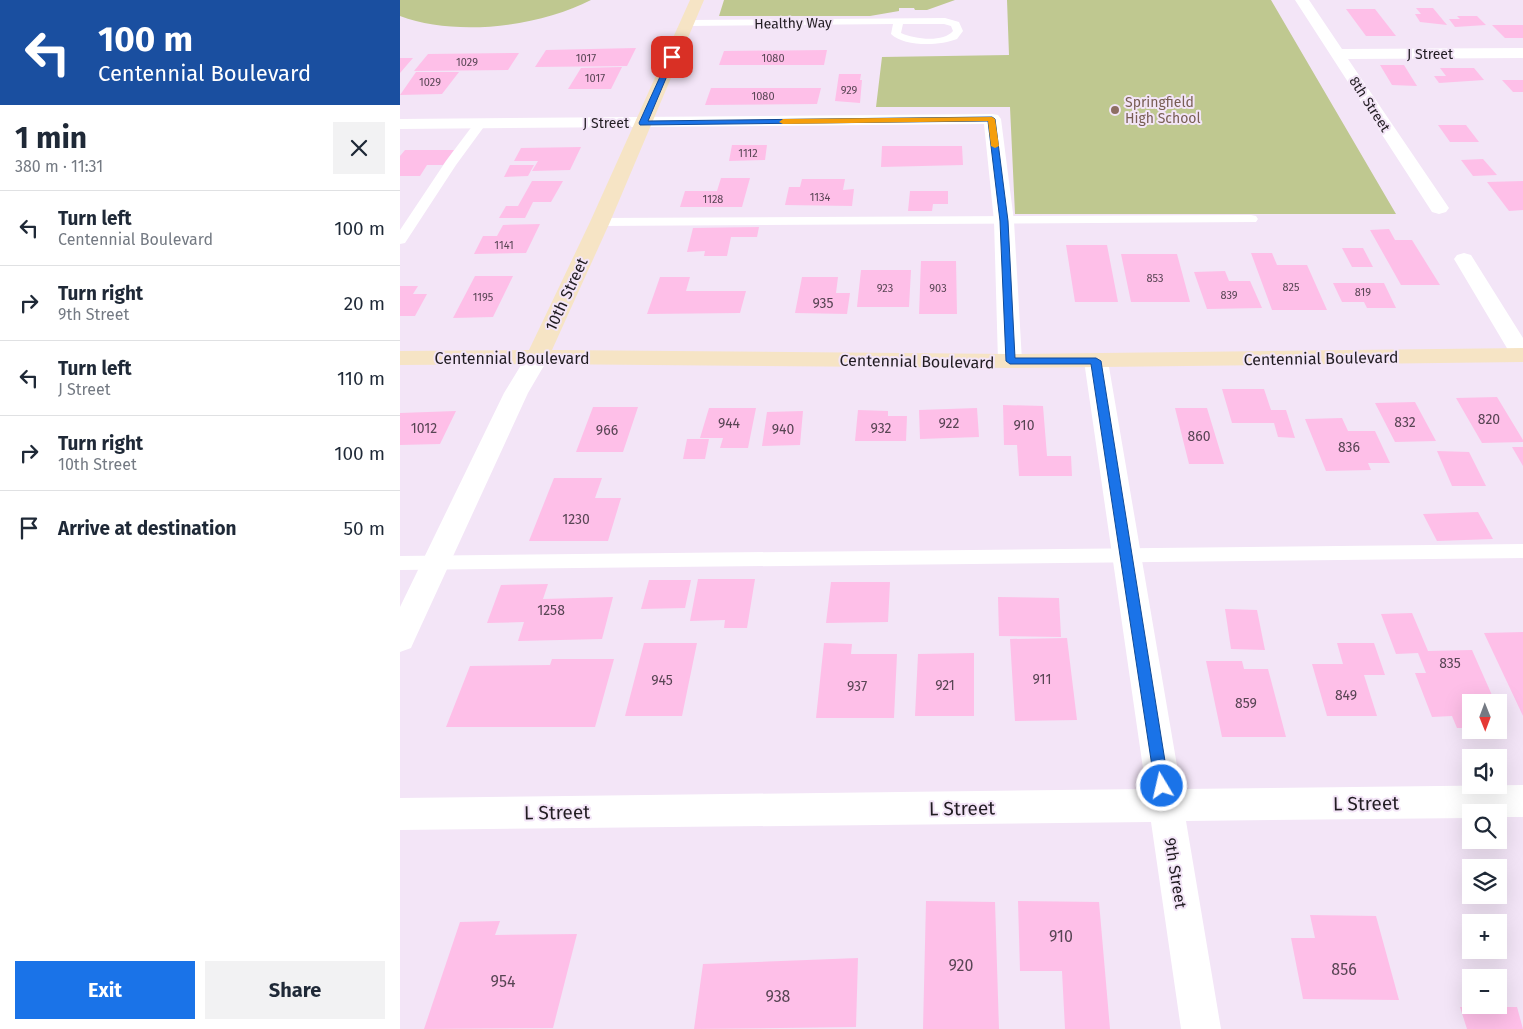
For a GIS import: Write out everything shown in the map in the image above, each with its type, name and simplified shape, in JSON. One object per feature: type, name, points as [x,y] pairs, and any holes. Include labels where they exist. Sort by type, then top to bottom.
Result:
[{"type":"main road","name":"10th Street","points":[[537,357],[600,222],[697,0]]},
{"type":"main road","name":"Centennial Boulevard","points":[[400,358],[537,357],[1096,361],[1523,355]]},
{"type":"street","name":"8th Street","points":[[1302,0],[1439,208]]},
{"type":"street","name":"J Street","points":[[1338,54],[1523,53]]},
{"type":"street","name":"J Street","points":[[400,124],[992,119],[1004,221]]},
{"type":"street","points":[[1004,221],[1010,361]]},
{"type":"street","points":[[1464,259],[1523,355]]},
{"type":"street","name":"10th Street","points":[[400,639],[516,393],[537,357]]},
{"type":"street","name":"9th Street","points":[[1096,361],[1201,1029]]},
{"type":"street","name":"L Street","points":[[400,814],[1523,801]]},
{"type":"lane","name":"Healthy Way","points":[[687,24],[945,21],[955,24],[958,31],[952,37],[942,40],[902,38],[896,34],[899,22]]},
{"type":"lane","points":[[400,240],[406,223],[445,174],[450,164],[480,124]]},
{"type":"lane","points":[[600,222],[1251,220]]},
{"type":"lane","points":[[400,563],[1523,551]]},
{"type":"green space","points":[[400,0],[591,0],[547,17],[497,26],[471,27],[446,26],[400,16]]},
{"type":"green space","points":[[724,0],[955,0],[927,10],[899,8],[899,11],[870,16],[719,16]]},
{"type":"green space","name":"Springfield High School","points":[[1007,0],[1271,0],[1396,214],[1015,214],[1010,107],[876,107],[882,57],[1009,55]]},
{"type":"building","points":[[1416,8],[1433,8],[1447,25],[1420,22],[1415,14],[1421,14]]},
{"type":"building","points":[[1346,9],[1375,9],[1396,36],[1366,36]]},
{"type":"building","points":[[1457,16],[1477,16],[1486,25],[1455,27],[1449,19],[1460,19]]},
{"type":"building","points":[[1492,25],[1523,25],[1523,38],[1505,38]]},
{"type":"building","points":[[636,48],[627,66],[535,67],[546,50]]},
{"type":"building","points":[[827,50],[824,65],[719,65],[724,51]]},
{"type":"building","points":[[519,53],[508,70],[414,71],[428,54]]},
{"type":"building","points":[[400,58],[413,58],[400,73]]},
{"type":"building","points":[[1380,65],[1404,65],[1417,86],[1392,85]]},
{"type":"building","points":[[622,67],[611,89],[568,89],[581,68]]},
{"type":"building","points":[[1440,68],[1474,68],[1484,80],[1439,83],[1434,76],[1446,76]]},
{"type":"building","points":[[416,72],[459,72],[442,94],[400,95]]},
{"type":"building","points":[[839,74],[861,74],[860,103],[835,101]]},
{"type":"building","points":[[1502,80],[1523,80],[1523,92],[1513,92]]},
{"type":"building","points":[[711,88],[821,88],[817,104],[705,105]]},
{"type":"building","points":[[1438,125],[1466,125],[1479,142],[1450,142]]},
{"type":"building","points":[[732,145],[767,145],[765,160],[729,161]]},
{"type":"building","points":[[882,146],[962,146],[963,165],[881,167]]},
{"type":"building","points":[[581,147],[570,170],[532,171],[538,161],[514,161],[521,148]]},
{"type":"building","points":[[405,150],[454,150],[443,165],[427,165],[420,176],[400,176],[400,156]]},
{"type":"building","points":[[1483,159],[1497,175],[1473,176],[1461,160]]},
{"type":"building","points":[[510,165],[534,165],[528,176],[504,177]]},
{"type":"building","points":[[721,178],[750,178],[742,207],[680,207],[685,191],[717,191]]},
{"type":"building","points":[[802,179],[845,179],[843,190],[854,189],[852,206],[785,205],[789,187],[800,187]]},
{"type":"building","points":[[532,181],[563,181],[551,202],[533,202],[525,218],[499,218],[506,206],[518,206]]},
{"type":"building","points":[[1523,181],[1523,210],[1509,211],[1487,182]]},
{"type":"building","points":[[910,191],[948,191],[948,204],[933,204],[932,211],[908,211]]},
{"type":"building","points":[[540,224],[526,253],[474,254],[483,236],[497,236],[503,225]]},
{"type":"building","points":[[759,227],[757,237],[731,237],[727,256],[704,256],[705,251],[687,252],[693,228]]},
{"type":"building","points":[[1389,229],[1395,240],[1412,240],[1440,285],[1401,285],[1370,230]]},
{"type":"building","points":[[1066,245],[1107,245],[1118,302],[1075,302]]},
{"type":"building","points":[[1342,248],[1363,248],[1373,267],[1352,267]]},
{"type":"building","points":[[1251,253],[1272,253],[1277,265],[1307,265],[1327,310],[1272,310]]},
{"type":"building","points":[[1121,254],[1177,254],[1190,302],[1131,302]]},
{"type":"building","points":[[921,261],[956,261],[957,314],[919,314]]},
{"type":"building","points":[[861,270],[911,270],[909,307],[857,307]]},
{"type":"building","points":[[1225,271],[1229,281],[1250,281],[1262,308],[1207,309],[1194,272]]},
{"type":"building","points":[[475,276],[513,276],[493,317],[453,318]]},
{"type":"building","points":[[660,277],[690,277],[686,291],[746,291],[740,313],[647,314]]},
{"type":"building","points":[[802,277],[838,277],[836,293],[850,293],[847,314],[795,313]]},
{"type":"building","points":[[1333,283],[1384,283],[1396,308],[1367,308],[1364,302],[1342,302]]},
{"type":"building","points":[[400,286],[418,286],[413,294],[427,294],[415,316],[400,316]]},
{"type":"building","points":[[1222,389],[1264,389],[1271,410],[1286,410],[1295,438],[1278,437],[1274,423],[1232,423]]},
{"type":"building","points":[[1497,397],[1523,442],[1482,443],[1456,398]]},
{"type":"building","points":[[1415,402],[1436,441],[1395,442],[1375,403]]},
{"type":"building","points":[[1003,405],[1043,406],[1047,456],[1071,456],[1072,476],[1019,476],[1017,445],[1004,445]]},
{"type":"building","points":[[593,407],[638,407],[623,452],[576,452]]},
{"type":"building","points":[[709,408],[756,408],[748,448],[720,448],[723,438],[700,438]]},
{"type":"building","points":[[977,408],[979,437],[920,439],[919,410]]},
{"type":"building","points":[[1175,408],[1207,408],[1224,464],[1189,464]]},
{"type":"building","points":[[858,410],[888,411],[888,416],[907,416],[906,441],[855,441]]},
{"type":"building","points":[[456,411],[440,444],[400,445],[400,413]]},
{"type":"building","points":[[803,411],[800,445],[762,446],[767,412]]},
{"type":"building","points":[[1342,418],[1348,431],[1375,431],[1390,463],[1368,463],[1371,470],[1326,471],[1305,419]]},
{"type":"building","points":[[687,439],[709,439],[705,459],[683,459]]},
{"type":"building","points":[[1512,447],[1523,447],[1523,466]]},
{"type":"building","points":[[1437,451],[1469,452],[1486,486],[1452,486]]},
{"type":"building","points":[[554,478],[602,478],[595,498],[621,498],[608,541],[529,541]]},
{"type":"building","points":[[1478,512],[1493,539],[1437,541],[1423,514]]},
{"type":"building","points":[[698,579],[755,579],[747,628],[724,628],[725,620],[690,621]]},
{"type":"building","points":[[649,580],[691,580],[685,608],[641,609]]},
{"type":"building","points":[[831,582],[890,582],[888,622],[826,623]]},
{"type":"building","points":[[548,584],[543,599],[613,597],[602,639],[518,641],[524,622],[487,623],[501,585]]},
{"type":"building","points":[[998,597],[1059,598],[1061,637],[999,636]]},
{"type":"building","points":[[1225,609],[1257,610],[1265,650],[1231,649]]},
{"type":"building","points":[[1412,613],[1428,651],[1472,650],[1491,694],[1462,694],[1462,728],[1457,728],[1452,716],[1432,717],[1415,673],[1426,673],[1418,653],[1396,654],[1381,614]]},
{"type":"building","points":[[1523,632],[1523,716],[1484,633]]},
{"type":"building","points":[[1067,638],[1077,720],[1015,721],[1010,639]]},
{"type":"building","points":[[644,643],[697,643],[682,716],[625,716]]},
{"type":"building","points":[[824,643],[852,644],[851,654],[897,654],[894,718],[816,718]]},
{"type":"building","points":[[1337,643],[1374,643],[1385,675],[1364,675],[1377,716],[1327,716],[1312,664],[1343,664]]},
{"type":"building","points":[[974,653],[974,716],[915,716],[918,654]]},
{"type":"building","points":[[552,659],[614,659],[595,727],[446,727],[470,666],[550,665]]},
{"type":"building","points":[[1206,661],[1242,661],[1244,669],[1268,669],[1286,737],[1222,737]]},
{"type":"building","points":[[926,901],[995,902],[999,1029],[923,1029]]},
{"type":"building","points":[[1018,901],[1099,902],[1110,1029],[1065,1029],[1062,971],[1020,971]]},
{"type":"building","points":[[1310,915],[1376,916],[1399,1000],[1303,999],[1291,938],[1315,938]]},
{"type":"building","points":[[500,921],[495,935],[577,934],[553,1028],[424,1029],[460,922]]},
{"type":"building","points":[[858,958],[856,1027],[694,1029],[703,964]]},
{"type":"building","points":[[1507,1007],[1517,1007],[1523,1029],[1467,1029],[1462,1014],[1507,1014]]},
{"type":"slow traffic","points":[[783,122],[992,119],[995,146]]},
{"type":"place","name":"Springfield High School","points":[[1115,110]]},
{"type":"route","points":[[672,57],[643,123],[992,119],[1004,221],[1010,361],[1096,361],[1162,786]]}]
